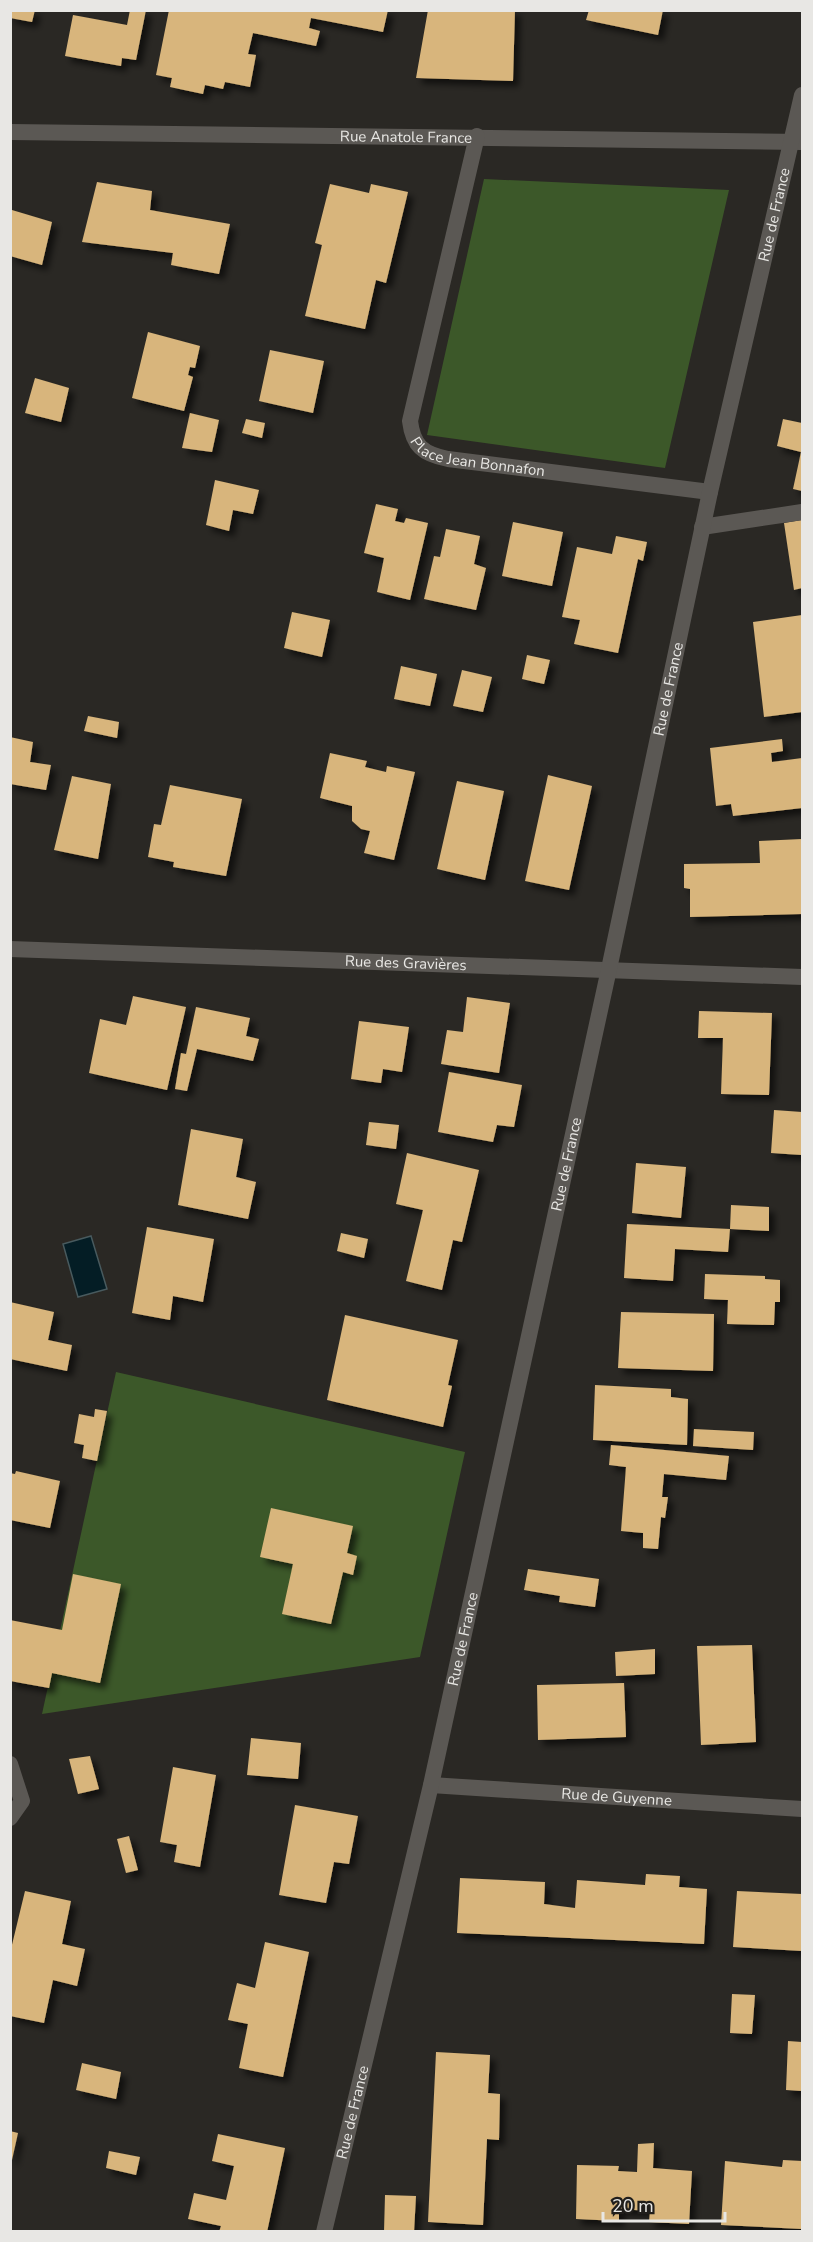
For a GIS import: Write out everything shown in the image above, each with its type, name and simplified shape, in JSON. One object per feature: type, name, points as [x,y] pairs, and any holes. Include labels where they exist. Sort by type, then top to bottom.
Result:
[{"type":"street","name":"Rue de France","points":[[324,2232],[431,1785],[609,969],[702,527],[797,142],[802,95]]},
{"type":"street","name":"Rue Anatole France","points":[[10,132],[477,136],[797,142]]},
{"type":"street","name":"Place Jean Bonnafon","points":[[477,136],[411,421],[412,438],[420,447],[434,456],[448,459],[710,492]]},
{"type":"street","points":[[702,527],[802,512]]},
{"type":"street","name":"Rue des Gravières","points":[[10,949],[802,977]]},
{"type":"street","points":[[10,1764],[22,1801],[10,1818]]},
{"type":"street","name":"Rue de Guyenne","points":[[431,1785],[802,1809]]},
{"type":"green space","points":[[484,179],[729,190],[665,468],[427,435]]},
{"type":"green space","points":[[116,1372],[465,1452],[420,1657],[42,1714]]},
{"type":"water","points":[[91,1236],[107,1289],[78,1297],[63,1244]]},
{"type":"building","points":[[10,10],[35,10],[32,22],[10,18]]},
{"type":"building","points":[[130,10],[146,10],[136,60],[122,58],[121,66],[65,56],[73,15],[127,25]]},
{"type":"building","points":[[169,10],[388,10],[383,32],[311,18],[309,28],[320,31],[316,46],[253,33],[248,54],[256,55],[250,87],[225,82],[223,89],[205,85],[203,94],[170,87],[172,78],[156,75]]},
{"type":"building","points":[[428,10],[515,10],[513,81],[416,78]]},
{"type":"building","points":[[589,10],[663,10],[658,35],[586,20]]},
{"type":"building","points":[[97,182],[152,191],[150,210],[230,224],[219,274],[171,265],[173,253],[82,242]]},
{"type":"building","points":[[330,184],[369,193],[371,184],[408,192],[386,283],[376,280],[365,329],[305,316],[322,245],[315,243]]},
{"type":"building","points":[[12,210],[52,222],[42,265],[10,256]]},
{"type":"building","points":[[148,332],[200,346],[195,368],[190,367],[188,375],[193,377],[184,411],[132,398]]},
{"type":"building","points":[[270,350],[324,361],[313,413],[259,401]]},
{"type":"building","points":[[35,378],[69,388],[61,422],[25,413]]},
{"type":"building","points":[[190,413],[219,420],[212,452],[182,448]]},
{"type":"building","points":[[246,419],[265,423],[262,438],[242,433]]},
{"type":"building","points":[[783,419],[802,423],[802,491],[793,489],[801,452],[777,446]]},
{"type":"building","points":[[215,480],[259,490],[253,514],[233,510],[229,531],[206,525]]},
{"type":"building","points":[[376,504],[398,509],[395,521],[404,523],[406,518],[428,523],[410,600],[377,592],[384,558],[364,553]]},
{"type":"building","points":[[802,520],[802,588],[794,590],[784,523]]},
{"type":"building","points":[[513,522],[563,532],[552,586],[502,576]]},
{"type":"building","points":[[446,529],[480,536],[474,564],[486,568],[476,610],[424,599],[434,556],[440,557]]},
{"type":"building","points":[[616,536],[647,542],[643,561],[638,559],[618,653],[574,644],[580,620],[562,617],[577,547],[612,554]]},
{"type":"building","points":[[292,612],[330,620],[322,657],[284,648]]},
{"type":"building","points":[[802,615],[802,712],[764,717],[753,622]]},
{"type":"building","points":[[527,655],[550,660],[544,684],[522,679]]},
{"type":"building","points":[[401,666],[437,674],[430,706],[394,699]]},
{"type":"building","points":[[462,670],[492,677],[483,712],[453,706]]},
{"type":"building","points":[[88,716],[119,722],[117,738],[84,731]]},
{"type":"building","points":[[10,737],[33,742],[30,762],[51,765],[46,790],[10,784]]},
{"type":"building","points":[[782,739],[783,751],[771,753],[772,762],[802,758],[802,808],[733,816],[731,804],[716,806],[710,748]]},
{"type":"building","points":[[330,753],[367,761],[365,767],[386,772],[387,766],[415,772],[394,860],[364,853],[370,831],[361,829],[352,821],[352,806],[320,798]]},
{"type":"building","points":[[548,775],[592,786],[569,890],[525,881]]},
{"type":"building","points":[[72,776],[111,784],[98,859],[54,850]]},
{"type":"building","points":[[457,781],[504,791],[485,880],[437,869]]},
{"type":"building","points":[[170,785],[242,799],[226,876],[173,867],[174,862],[148,857],[154,824],[161,825]]},
{"type":"building","points":[[802,839],[802,914],[690,917],[690,889],[684,888],[684,864],[760,863],[759,841]]},
{"type":"building","points":[[133,996],[186,1007],[167,1090],[89,1073],[100,1019],[126,1025]]},
{"type":"building","points":[[467,997],[510,1003],[499,1073],[441,1064],[447,1030],[463,1032]]},
{"type":"building","points":[[196,1007],[250,1018],[246,1036],[259,1039],[253,1061],[197,1049],[187,1091],[175,1089],[181,1053],[186,1054]]},
{"type":"building","points":[[699,1011],[772,1013],[769,1095],[721,1094],[723,1038],[698,1038]]},
{"type":"building","points":[[359,1021],[409,1027],[402,1072],[383,1069],[381,1083],[351,1079]]},
{"type":"building","points":[[449,1072],[522,1085],[514,1127],[497,1125],[493,1142],[438,1132]]},
{"type":"building","points":[[774,1110],[802,1112],[802,1155],[771,1153]]},
{"type":"building","points":[[369,1122],[399,1125],[396,1149],[366,1145]]},
{"type":"building","points":[[191,1129],[243,1139],[236,1177],[256,1182],[248,1219],[178,1205]]},
{"type":"building","points":[[407,1153],[479,1170],[462,1242],[453,1240],[442,1290],[406,1281],[423,1210],[396,1204]]},
{"type":"building","points":[[636,1163],[686,1167],[681,1218],[632,1213]]},
{"type":"building","points":[[731,1205],[769,1207],[769,1231],[730,1229]]},
{"type":"building","points":[[627,1224],[730,1229],[728,1252],[675,1249],[673,1281],[624,1278]]},
{"type":"building","points":[[147,1227],[214,1239],[203,1302],[173,1296],[170,1320],[132,1313]]},
{"type":"building","points":[[341,1233],[368,1239],[364,1258],[337,1251]]},
{"type":"building","points":[[705,1274],[765,1276],[765,1279],[780,1280],[780,1302],[775,1302],[774,1325],[727,1324],[728,1300],[704,1299]]},
{"type":"building","points":[[10,1302],[54,1312],[48,1340],[72,1345],[67,1371],[10,1359]]},
{"type":"building","points":[[621,1312],[714,1314],[713,1371],[618,1368]]},
{"type":"building","points":[[345,1315],[458,1340],[448,1385],[452,1386],[443,1427],[327,1400]]},
{"type":"building","points":[[595,1385],[671,1389],[671,1397],[688,1399],[687,1445],[593,1440]]},
{"type":"building","points":[[95,1409],[107,1411],[97,1461],[82,1458],[84,1445],[74,1443],[79,1414],[94,1417]]},
{"type":"building","points":[[694,1429],[754,1432],[753,1450],[693,1446]]},
{"type":"building","points":[[611,1445],[729,1456],[726,1480],[664,1474],[662,1497],[668,1497],[665,1518],[661,1517],[658,1549],[643,1548],[643,1533],[621,1531],[626,1467],[609,1465]]},
{"type":"building","points":[[16,1471],[60,1481],[50,1528],[10,1520],[10,1473],[15,1474]]},
{"type":"building","points":[[271,1508],[353,1526],[347,1553],[357,1556],[353,1575],[343,1572],[331,1624],[282,1614],[293,1564],[260,1557]]},
{"type":"building","points":[[528,1569],[599,1579],[595,1607],[559,1602],[560,1596],[524,1590]]},
{"type":"building","points":[[73,1574],[121,1584],[100,1683],[52,1673],[49,1688],[10,1681],[10,1620],[62,1630]]},
{"type":"building","points":[[752,1645],[756,1742],[701,1745],[697,1646]]},
{"type":"building","points":[[655,1649],[655,1674],[616,1676],[615,1652]]},
{"type":"building","points":[[624,1683],[626,1737],[538,1740],[537,1685]]},
{"type":"building","points":[[251,1738],[301,1743],[298,1779],[247,1775]]},
{"type":"building","points":[[90,1756],[99,1789],[78,1794],[69,1759]]},
{"type":"building","points":[[173,1767],[216,1775],[200,1867],[174,1862],[177,1845],[160,1842]]},
{"type":"building","points":[[295,1805],[358,1816],[349,1864],[334,1862],[326,1903],[279,1895]]},
{"type":"building","points":[[129,1836],[138,1870],[126,1873],[117,1839]]},
{"type":"building","points":[[646,1874],[680,1876],[679,1887],[707,1889],[704,1944],[457,1933],[460,1878],[545,1882],[544,1904],[575,1908],[577,1880],[645,1885]]},
{"type":"building","points":[[25,1891],[71,1901],[62,1944],[85,1949],[77,1986],[53,1980],[44,2023],[10,2016],[10,1953]]},
{"type":"building","points":[[737,1891],[802,1894],[802,1951],[733,1947]]},
{"type":"building","points":[[265,1942],[309,1952],[283,2077],[239,2068],[248,2024],[228,2020],[237,1983],[255,1988]]},
{"type":"building","points":[[732,1994],[755,1995],[752,2034],[730,2033]]},
{"type":"building","points":[[788,2041],[802,2042],[802,2091],[786,2090]]},
{"type":"building","points":[[436,2052],[490,2055],[488,2093],[500,2094],[499,2140],[487,2139],[483,2225],[428,2222]]},
{"type":"building","points":[[82,2063],[121,2072],[116,2099],[76,2090]]},
{"type":"building","points":[[10,2131],[18,2133],[12,2160],[10,2160]]},
{"type":"building","points":[[218,2134],[285,2148],[267,2232],[219,2232],[221,2226],[188,2219],[194,2193],[226,2200],[234,2166],[212,2161]]},
{"type":"building","points":[[654,2143],[653,2168],[692,2171],[689,2224],[649,2222],[650,2211],[619,2209],[619,2221],[576,2219],[577,2165],[619,2166],[618,2171],[637,2172],[638,2144]]},
{"type":"building","points":[[109,2151],[140,2157],[136,2175],[106,2168]]},
{"type":"building","points":[[783,2160],[802,2161],[802,2229],[721,2225],[725,2161],[782,2167]]},
{"type":"building","points":[[385,2195],[416,2196],[414,2232],[384,2232]]}]
